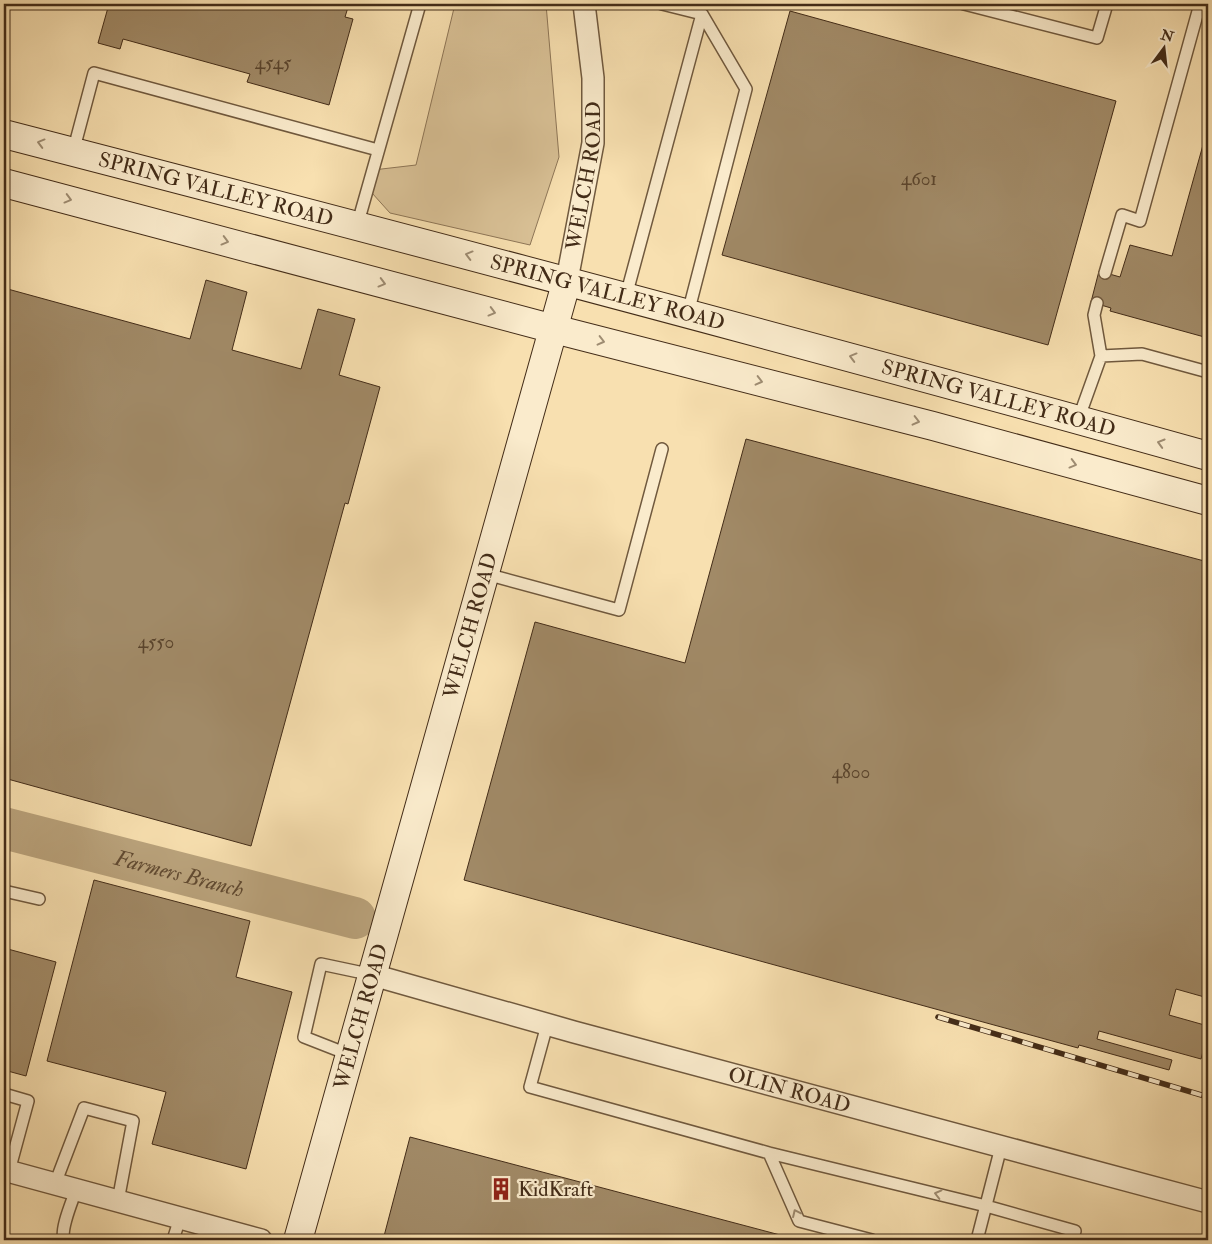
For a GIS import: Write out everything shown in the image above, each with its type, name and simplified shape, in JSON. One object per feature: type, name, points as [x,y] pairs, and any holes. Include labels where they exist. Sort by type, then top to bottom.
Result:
[{"type":"main road","name":"SPRING VALLEY ROAD","points":[[4,134],[567,280],[1208,456]]},
{"type":"main road","name":"SPRING VALLEY ROAD","points":[[4,182],[554,328],[943,428],[1208,501]]},
{"type":"main road","name":"WELCH ROAD","points":[[298,1240],[567,280]]},
{"type":"street","name":"WELCH ROAD","points":[[567,280],[593,143],[593,78],[584,4]]},
{"type":"street","name":"OLIN ROAD","points":[[373,975],[547,1024],[1208,1202]]},
{"type":"street","points":[[6,1171],[261,1240]]},
{"type":"lane","points":[[357,226],[420,4]]},
{"type":"lane","points":[[662,4],[702,14],[746,89],[688,313]]},
{"type":"lane","points":[[964,4],[1097,38],[1107,4]]},
{"type":"lane","points":[[1105,273],[1122,215],[1140,220],[1200,4]]},
{"type":"lane","points":[[626,296],[702,14]]},
{"type":"lane","points":[[73,152],[94,74],[378,150]]},
{"type":"lane","points":[[1078,420],[1102,356],[1094,315],[1097,303]]},
{"type":"lane","points":[[1102,356],[1142,354],[1208,372]]},
{"type":"lane","points":[[486,574],[619,610],[662,449]]},
{"type":"lane","points":[[4,890],[39,899]]},
{"type":"lane","points":[[350,1055],[304,1037],[321,964],[373,975]]},
{"type":"lane","points":[[547,1024],[530,1087],[769,1153],[986,1206],[1075,1231],[1072,1240]]},
{"type":"lane","points":[[4,1094],[28,1101],[6,1171]]},
{"type":"lane","points":[[55,1184],[84,1108],[133,1121],[118,1202]]},
{"type":"lane","points":[[976,1240],[1001,1147]]},
{"type":"lane","points":[[769,1153],[799,1221],[872,1240]]},
{"type":"lane","points":[[64,1240],[62,1237],[76,1190]]},
{"type":"lane","points":[[173,1240],[180,1218]]},
{"type":"shaded area","points":[[455,4],[546,4],[559,157],[530,245],[390,213],[372,193],[373,170],[416,165]]},
{"type":"building","points":[[4,4],[11,4],[4,30]]},
{"type":"building","points":[[109,4],[349,4],[345,17],[353,19],[329,105],[247,82],[250,74],[123,39],[120,49],[98,43]]},
{"type":"building","points":[[790,11],[1116,101],[1048,345],[722,255]]},
{"type":"building","points":[[1208,127],[1208,338],[1110,311],[1111,308],[1091,302],[1099,271],[1120,277],[1130,245],[1172,256]]},
{"type":"building","points":[[206,280],[247,292],[232,350],[301,369],[318,309],[355,319],[339,375],[380,387],[348,504],[345,503],[251,846],[4,778],[4,288],[190,339]]},
{"type":"building","points":[[746,439],[1208,562],[1208,998],[1176,989],[1169,1015],[1208,1026],[1201,1059],[1099,1031],[1097,1039],[1172,1060],[1169,1070],[1079,1045],[1078,1048],[464,880],[535,622],[685,663]]},
{"type":"building","points":[[94,880],[250,921],[236,977],[292,992],[246,1169],[152,1144],[166,1092],[47,1061]]},
{"type":"building","points":[[4,948],[56,962],[26,1076],[4,1070]]},
{"type":"building","name":"KidKraft","points":[[410,1137],[799,1240],[383,1240]]},
{"type":"waterway","name":"Farmers Branch","points":[[4,828],[355,918]]},
{"type":"railway","points":[[938,1017],[1208,1097]]},
{"type":"place","name":"KidKraft","points":[[501,1189]]}]
